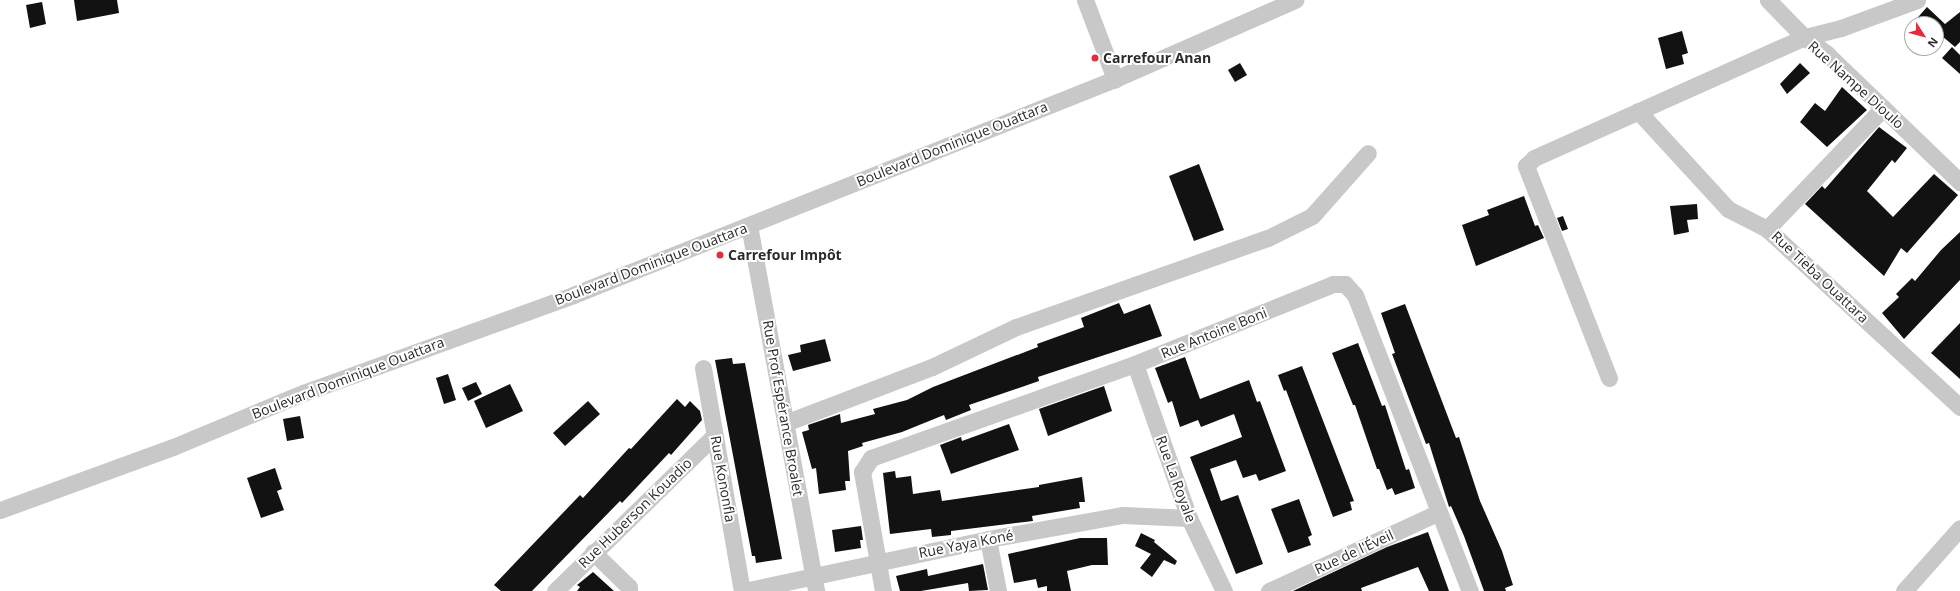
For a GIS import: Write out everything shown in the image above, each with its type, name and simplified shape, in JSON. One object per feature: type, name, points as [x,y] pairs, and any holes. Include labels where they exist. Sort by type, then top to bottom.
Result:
[{"type":"street","points":[[1085,0],[1115,79]]},
{"type":"street","name":"Boulevard Dominique Ouattara","points":[[0,510],[173,447],[303,393],[573,295],[1115,79],[1294,0]]},
{"type":"street","points":[[1609,378],[1526,166],[1534,158],[1804,37],[1768,0]]},
{"type":"street","name":"Rue Nampe Dioulo","points":[[1804,37],[1841,28],[1917,0]]},
{"type":"street","name":"Rue Nampe Dioulo","points":[[1804,37],[1827,54],[1960,182]]},
{"type":"street","name":"Rue Tieba Ouattara","points":[[1883,108],[1767,229],[1959,403]]},
{"type":"street","points":[[1638,111],[1728,209],[1767,229]]},
{"type":"street","points":[[785,423],[932,366],[1016,327],[1268,238],[1312,216],[1368,153]]},
{"type":"street","name":"Rue Prof Espérance Broalet","points":[[749,225],[816,591]]},
{"type":"street","name":"Rue Antoine Boni","points":[[883,591],[862,472],[871,458],[1135,364],[1332,284],[1345,284],[1355,294],[1470,591]]},
{"type":"street","name":"Rue La Royale","points":[[1135,364],[1190,518],[1224,591]]},
{"type":"street","name":"Rue Kononfla","points":[[703,368],[743,591]]},
{"type":"street","name":"Rue Huberson Kouadio","points":[[555,591],[593,552],[715,435]]},
{"type":"street","name":"Rue de l'Éveil","points":[[1269,591],[1439,512]]},
{"type":"street","name":"Rue Yaya Koné","points":[[743,591],[813,574],[988,539],[1123,515],[1190,518]]},
{"type":"street","points":[[1904,591],[1960,528]]},
{"type":"street","points":[[988,539],[998,591]]},
{"type":"street","points":[[593,552],[629,587],[629,591]]},
{"type":"building","points":[[74,0],[117,0],[119,13],[77,21]]},
{"type":"building","points":[[42,2],[46,24],[30,28],[26,5]]},
{"type":"building","points":[[1927,7],[1937,16],[1919,16]]},
{"type":"building","points":[[1960,12],[1960,42],[1955,47],[1944,38],[1944,23],[1945,24]]},
{"type":"building","points":[[1682,31],[1688,53],[1682,55],[1684,64],[1666,69],[1658,38]]},
{"type":"building","points":[[1952,47],[1960,55],[1960,74],[1942,58]]},
{"type":"building","points":[[1240,63],[1247,75],[1235,82],[1228,70]]},
{"type":"building","points":[[1800,63],[1810,73],[1787,94],[1780,84]]},
{"type":"building","points":[[1842,87],[1867,110],[1827,147],[1800,122],[1815,103],[1825,111]]},
{"type":"building","points":[[1879,127],[1907,148],[1895,163],[1892,160],[1867,191],[1893,217],[1934,174],[1958,195],[1907,253],[1901,248],[1884,276],[1805,204],[1822,186],[1825,189]]},
{"type":"building","points":[[1199,164],[1224,230],[1194,241],[1169,176]]},
{"type":"building","points":[[1524,196],[1535,226],[1538,225],[1544,238],[1476,266],[1462,225],[1489,215],[1487,210]]},
{"type":"building","points":[[1697,204],[1698,219],[1687,220],[1689,232],[1674,235],[1670,206]]},
{"type":"building","points":[[1563,216],[1568,229],[1562,231],[1557,218]]},
{"type":"building","points":[[1960,232],[1960,280],[1904,339],[1882,313],[1899,297],[1896,294],[1912,278],[1915,281],[1941,250]]},
{"type":"building","points":[[1119,303],[1124,314],[1150,304],[1162,336],[1038,377],[1039,381],[969,405],[971,410],[946,420],[944,415],[902,432],[862,443],[863,446],[848,451],[850,481],[845,481],[846,490],[819,494],[816,468],[812,469],[802,432],[809,430],[808,425],[840,414],[841,423],[875,414],[873,409],[907,400],[933,387],[1038,347],[1037,344],[1084,327],[1081,318]]},
{"type":"building","points":[[1405,304],[1456,438],[1459,437],[1480,501],[1502,551],[1513,585],[1505,588],[1506,591],[1484,591],[1464,536],[1451,506],[1449,507],[1429,443],[1426,444],[1392,354],[1395,353],[1381,313]]},
{"type":"building","points":[[1960,323],[1960,379],[1931,353]]},
{"type":"building","points":[[825,339],[831,361],[793,371],[788,355],[801,352],[800,345]]},
{"type":"building","points":[[1358,343],[1382,406],[1385,405],[1406,470],[1409,469],[1415,488],[1395,495],[1392,488],[1387,490],[1379,469],[1377,469],[1355,405],[1353,405],[1332,353]]},
{"type":"building","points":[[1185,357],[1200,399],[1249,380],[1257,402],[1260,401],[1286,471],[1259,481],[1256,474],[1243,478],[1236,460],[1210,469],[1221,501],[1238,495],[1263,564],[1236,574],[1190,457],[1242,437],[1234,414],[1201,427],[1198,420],[1180,427],[1172,401],[1168,403],[1155,368]]},
{"type":"building","points":[[732,358],[733,364],[745,363],[782,559],[756,563],[755,556],[752,556],[715,360]]},
{"type":"building","points":[[1302,366],[1354,501],[1350,502],[1352,510],[1333,517],[1286,390],[1284,391],[1278,375]]},
{"type":"building","points":[[448,374],[456,400],[444,404],[436,378]]},
{"type":"building","points":[[476,382],[482,394],[468,401],[462,388]]},
{"type":"building","points":[[510,384],[523,411],[486,428],[474,401]]},
{"type":"building","points":[[1104,386],[1112,411],[1048,436],[1039,409]]},
{"type":"building","points":[[677,399],[685,407],[690,401],[700,411],[702,420],[671,455],[669,453],[622,503],[620,501],[532,591],[501,591],[494,585],[580,495],[583,498]]},
{"type":"building","points":[[588,401],[600,414],[565,446],[553,433]]},
{"type":"building","points":[[300,416],[304,438],[287,441],[283,419]]},
{"type":"building","points":[[1009,424],[1019,450],[951,474],[940,445],[961,437],[962,441]]},
{"type":"building","points":[[275,468],[282,489],[277,491],[284,510],[261,518],[247,478]]},
{"type":"building","points":[[895,471],[896,478],[911,476],[913,494],[940,490],[942,501],[1039,487],[1039,485],[1082,477],[1085,502],[1079,502],[1080,508],[1032,516],[1033,521],[951,531],[951,535],[932,537],[931,529],[890,534],[883,473]]},
{"type":"building","points":[[1299,499],[1312,535],[1308,537],[1311,545],[1288,553],[1271,509]]},
{"type":"building","points":[[861,526],[863,540],[860,540],[861,548],[835,552],[832,530]]},
{"type":"building","points":[[1428,532],[1449,591],[1429,591],[1418,567],[1361,588],[1362,591],[1293,591],[1387,547]]},
{"type":"building","points":[[1141,533],[1155,540],[1154,542],[1177,561],[1175,565],[1164,560],[1152,577],[1140,568],[1151,554],[1135,546]]},
{"type":"building","points":[[1080,538],[1107,538],[1108,565],[1092,565],[1067,571],[1071,591],[1047,591],[1047,586],[1038,588],[1036,579],[1014,583],[1008,554]]},
{"type":"building","points":[[983,564],[988,590],[969,591],[968,583],[921,591],[900,591],[896,576],[927,569],[928,576]]},
{"type":"building","points":[[593,572],[614,591],[577,591],[580,587],[577,585]]},
{"type":"place","name":"Carrefour Anan","points":[[1095,58]]},
{"type":"place","name":"Carrefour Impôt","points":[[720,255]]}]
